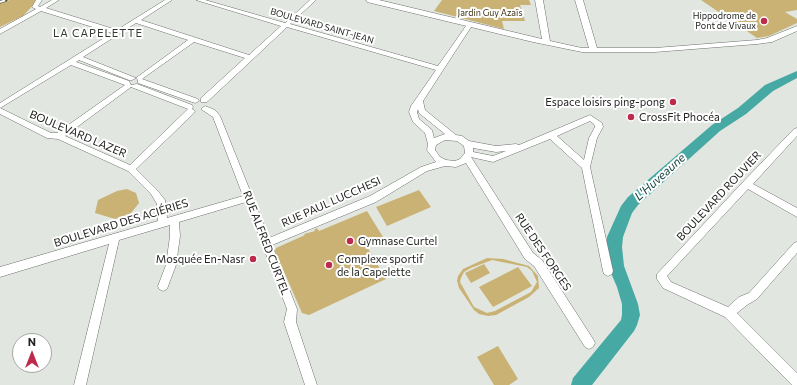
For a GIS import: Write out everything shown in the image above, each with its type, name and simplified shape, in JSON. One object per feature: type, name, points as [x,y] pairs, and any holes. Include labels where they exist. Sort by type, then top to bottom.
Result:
[{"type":"street","points":[[39,0],[34,5],[118,32]]},
{"type":"street","points":[[0,32],[56,0]]},
{"type":"street","points":[[0,106],[169,0]]},
{"type":"street","name":"BOULEVARD SAINT-JEAN","points":[[199,0],[440,69]]},
{"type":"street","points":[[74,59],[192,106],[198,112],[251,58],[313,0]]},
{"type":"street","points":[[370,0],[572,48],[594,50],[655,50],[758,42],[769,40],[797,28]]},
{"type":"street","points":[[539,0],[546,42]]},
{"type":"street","points":[[579,0],[594,50]]},
{"type":"street","points":[[136,21],[251,58]]},
{"type":"street","points":[[424,169],[432,154],[432,144],[430,132],[414,116],[414,108],[470,24]]},
{"type":"street","points":[[59,136],[193,39]]},
{"type":"street","points":[[419,101],[422,111],[453,137]]},
{"type":"street","points":[[132,169],[192,106],[205,105]]},
{"type":"street","name":"RUE ALFRED CURTEL","points":[[205,105],[216,116],[292,308],[290,322],[311,385]]},
{"type":"street","name":"BOULEVARD LAZER","points":[[0,111],[50,136],[59,136],[132,169],[154,192],[162,203],[164,223]]},
{"type":"street","points":[[414,116],[422,115],[430,118]]},
{"type":"street","points":[[456,164],[468,156],[480,156],[493,159],[500,157],[590,118],[598,123],[586,168],[608,271]]},
{"type":"street","name":"BOULEVARD ROUVIER","points":[[729,313],[667,285],[662,279],[662,274],[797,131]]},
{"type":"street","points":[[551,135],[586,168]]},
{"type":"street","points":[[432,144],[438,139],[445,137],[453,137],[463,140],[469,149],[468,156]]},
{"type":"street","points":[[467,144],[496,149],[530,145]]},
{"type":"street","points":[[480,156],[484,152],[484,148]]},
{"type":"street","points":[[432,154],[437,159],[445,163],[456,164],[478,174]]},
{"type":"street","name":"RUE DES FORGES","points":[[468,156],[529,256],[538,263],[589,343]]},
{"type":"street","name":"RUE PAUL LUCCHESI","points":[[267,243],[373,199],[424,169],[445,163]]},
{"type":"street","points":[[746,184],[797,212]]},
{"type":"street","name":"BOULEVARD DES ACIÉRIES","points":[[0,272],[248,198]]},
{"type":"street","points":[[163,286],[171,265],[175,236],[174,220]]},
{"type":"street","points":[[80,385],[114,238]]},
{"type":"street","points":[[797,246],[753,296],[729,313],[797,381]]},
{"type":"green space","points":[[10,0],[38,0],[23,16],[0,27],[0,3]]},
{"type":"green space","name":"Jardin Guy Azaïs","points":[[442,0],[529,0],[531,5],[520,5],[525,21],[502,21],[504,29],[434,11]]},
{"type":"green space","name":"Hippodrome de Pont de Vivaux","points":[[701,0],[797,0],[797,10],[785,12],[797,19],[797,23],[769,36],[757,38]]},
{"type":"green space","points":[[127,189],[136,193],[139,203],[131,213],[115,219],[95,213],[98,200],[117,191]]},
{"type":"green space","points":[[419,190],[431,207],[387,226],[376,207]]},
{"type":"green space","name":"Complexe sportif de la Capelette","points":[[367,211],[383,237],[366,245],[386,279],[309,315],[302,313],[275,251],[276,248],[305,235],[304,234],[315,231],[314,230],[317,228],[319,231]]},
{"type":"green space","points":[[487,258],[503,259],[529,266],[538,276],[539,288],[529,297],[496,315],[488,316],[479,314],[474,310],[459,288],[457,281],[458,276],[463,269]],"holes":[[[492,260],[527,267],[532,271],[537,282],[531,292],[495,311],[487,313],[474,307],[460,282],[464,272]]]},
{"type":"green space","points":[[484,264],[490,273],[471,283],[465,273]]},
{"type":"green space","points":[[518,267],[532,286],[493,307],[479,287]]},
{"type":"green space","points":[[498,346],[518,379],[509,385],[494,385],[477,357]]},
{"type":"waterway","name":"L'Huveaune","points":[[580,385],[628,325],[631,315],[630,304],[625,287],[616,266],[614,247],[615,237],[626,210],[633,201],[716,128],[742,111],[769,88],[797,74]]},
{"type":"railway","points":[[0,2],[6,0]]},
{"type":"place","name":"Hippodrome de Pont de Vivaux","points":[[764,21]]},
{"type":"place","name":"Espace loisirs ping-pong","points":[[673,102]]},
{"type":"place","name":"CrossFit Phocéa","points":[[631,117]]},
{"type":"place","name":"Gymnase Curtel","points":[[350,241]]},
{"type":"place","name":"Mosquée En-Nasr","points":[[253,259]]},
{"type":"place","name":"Complexe sportif de la Capelette","points":[[329,265]]},
{"type":"district","name":"LA CAPELETTE","points":[[98,33]]}]
